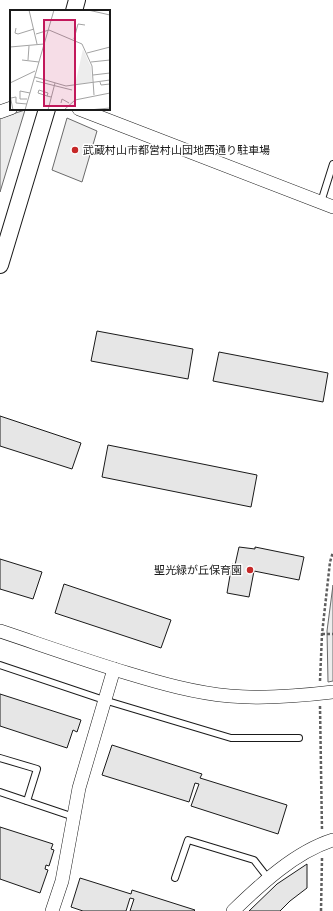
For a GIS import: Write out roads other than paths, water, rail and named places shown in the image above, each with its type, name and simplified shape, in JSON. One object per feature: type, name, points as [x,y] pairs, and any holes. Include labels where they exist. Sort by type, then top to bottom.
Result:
[{"type":"street","points":[[74,10],[77,0]]},
{"type":"street","points":[[0,112],[10,108]]},
{"type":"street","points":[[1,259],[47,110]]},
{"type":"street","points":[[82,110],[327,204]]},
{"type":"street","points":[[0,631],[114,669],[150,680],[185,688],[230,696],[295,697],[327,693]]},
{"type":"street","points":[[52,911],[62,881],[79,788],[114,669]]},
{"type":"street","points":[[233,911],[268,878],[328,842]]},
{"type":"lane","points":[[327,204],[333,164]]},
{"type":"lane","points":[[0,665],[104,700],[231,738],[299,738]]},
{"type":"lane","points":[[0,758],[37,770],[27,801]]},
{"type":"lane","points":[[0,792],[74,816]]},
{"type":"lane","points":[[175,878],[188,840],[254,860],[268,878]]},
{"type":"place","name":"武蔵村山市都営村山団地西通り駐車場","points":[[75,150]]},
{"type":"place","name":"聖光緑が丘保育園","points":[[250,570]]}]
